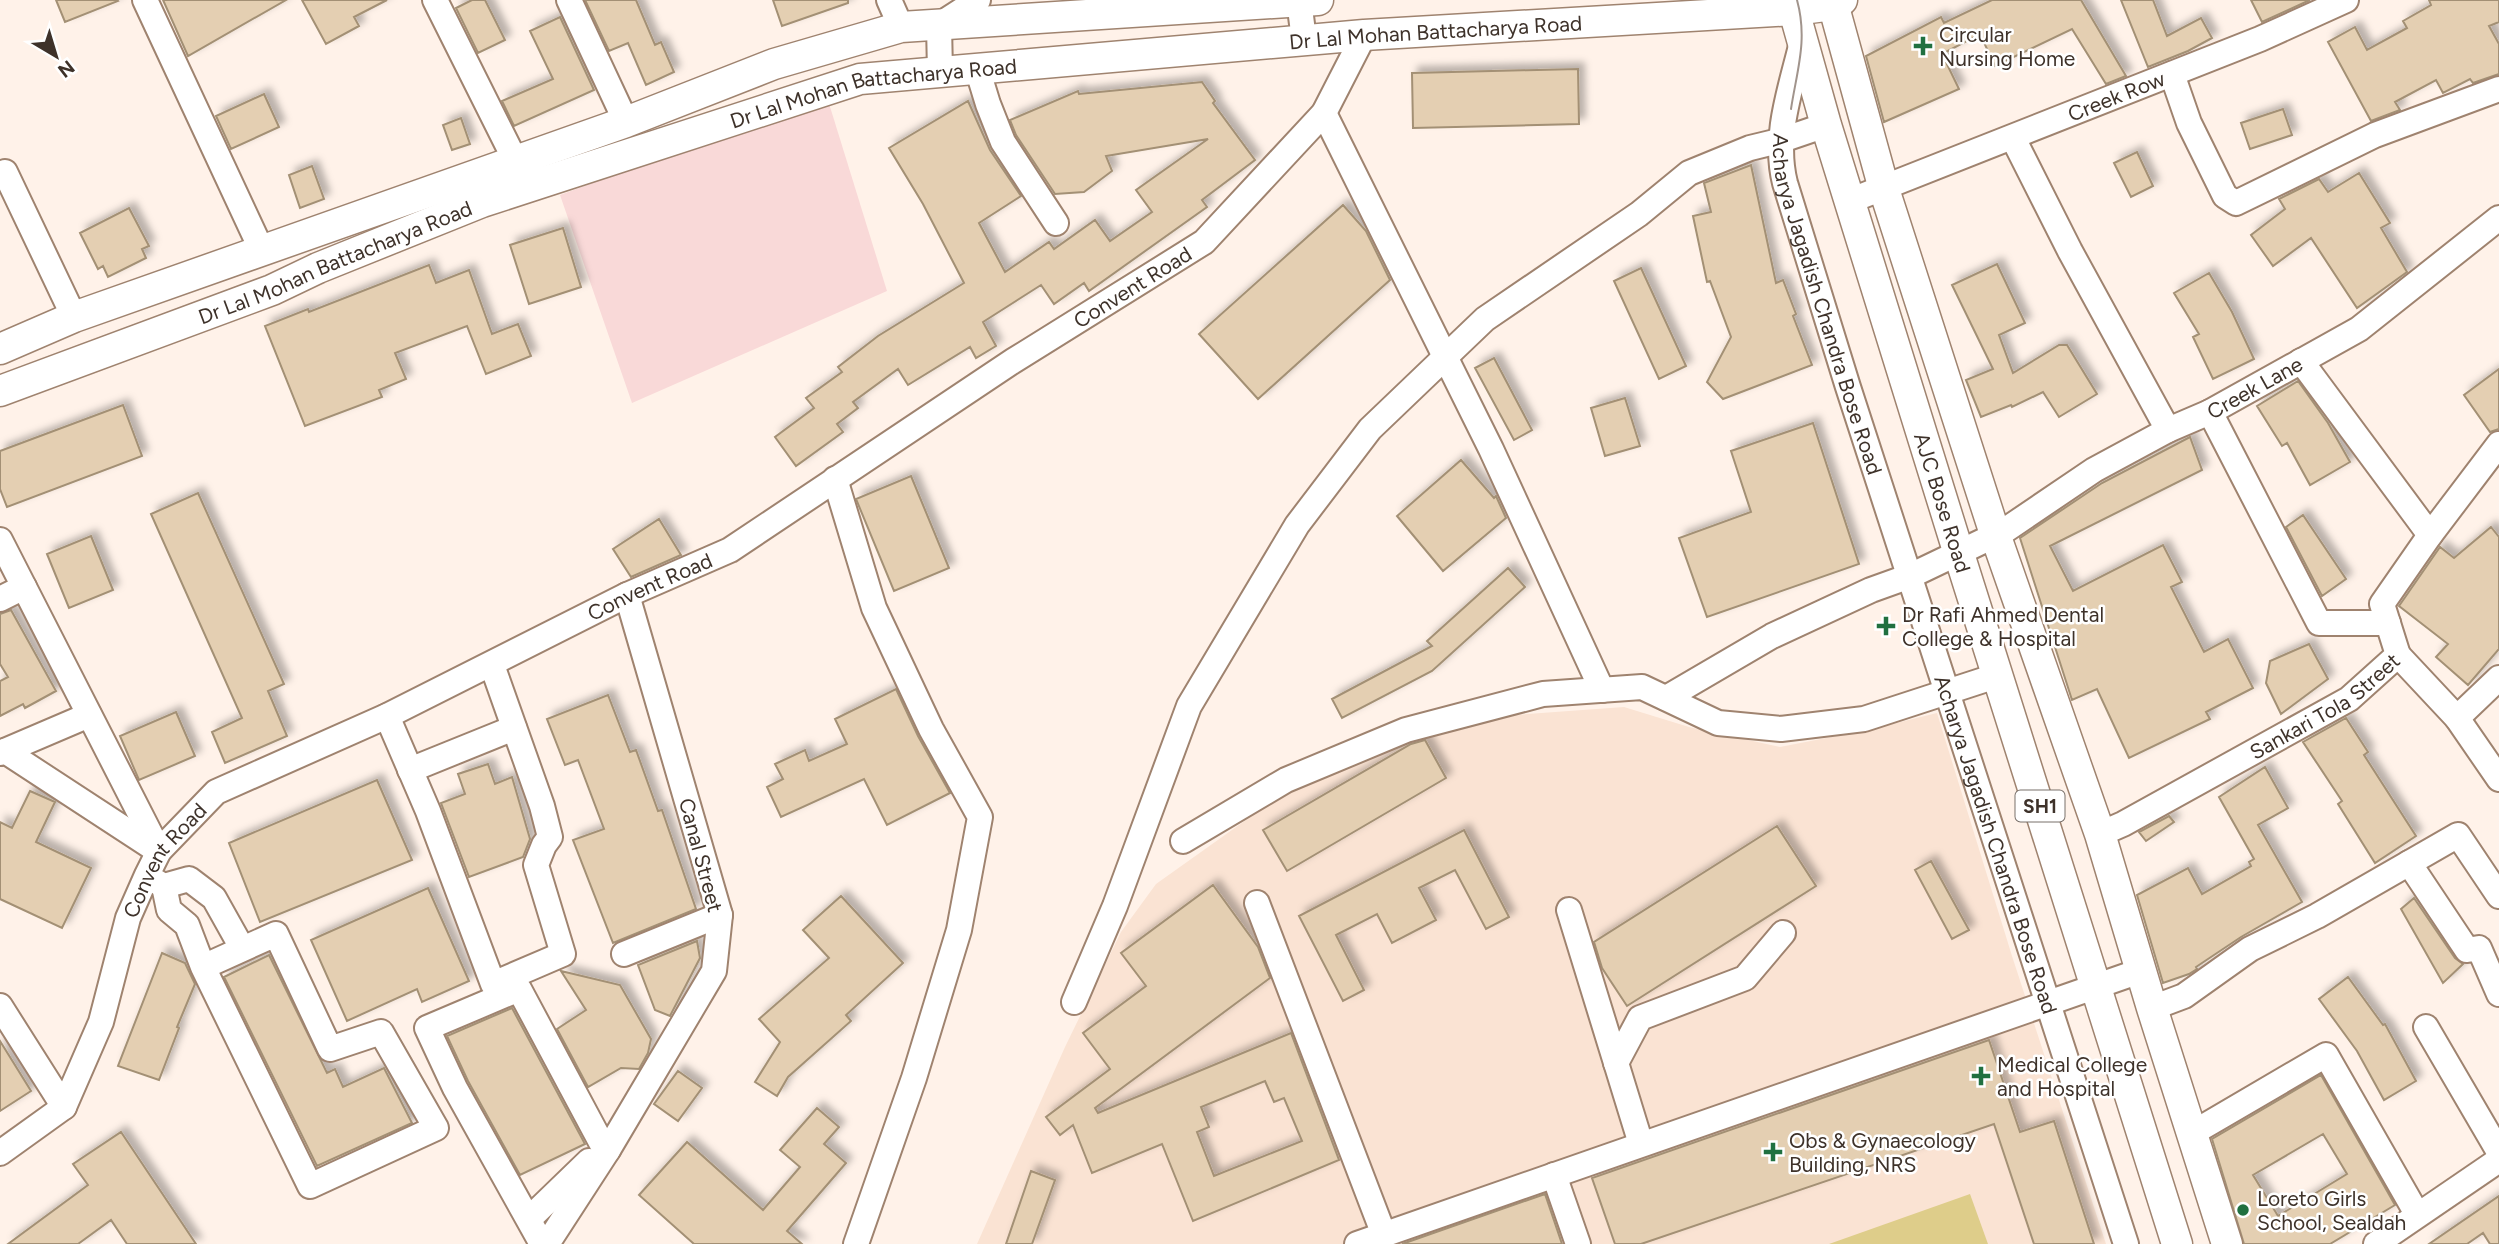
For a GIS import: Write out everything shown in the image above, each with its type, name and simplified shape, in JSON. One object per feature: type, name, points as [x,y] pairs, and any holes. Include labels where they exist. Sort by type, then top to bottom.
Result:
[{"type":"main road","name":"Dr Lal Mohan Battacharya Road","points":[[0,349],[74,317],[626,122],[774,64],[901,27],[1305,1]]},
{"type":"main road","name":"Dr Lal Mohan Battacharya Road","points":[[0,391],[272,290],[318,268],[482,202],[860,79],[1364,35],[1835,2]]},
{"type":"main road","points":[[1835,2],[1884,189],[1995,534],[2100,834],[2151,1008],[2227,1244]]},
{"type":"main road","name":"AJC Bose Road","points":[[1792,5],[1826,125],[1852,200],[1959,554],[2177,1244]]},
{"type":"street","points":[[145,0],[262,251]]},
{"type":"street","points":[[435,0],[514,160]]},
{"type":"street","points":[[569,0],[626,122]]},
{"type":"street","points":[[889,0],[901,27]]},
{"type":"street","points":[[940,72],[939,25],[978,0]]},
{"type":"street","name":"Creek Row","points":[[1884,189],[2172,74],[2346,0]]},
{"type":"street","points":[[1304,40],[1305,1]]},
{"type":"street","name":"Convent Road","points":[[64,1107],[101,1022],[128,918],[155,881],[159,851],[216,792],[387,716],[627,595],[730,550],[1013,361],[1204,242],[1324,113],[1364,35]]},
{"type":"street","name":"Acharya Jagadish Chandra Bose Road","points":[[1801,41],[1780,141],[1780,164],[1785,183],[2126,1244]]},
{"type":"street","points":[[977,68],[1003,142],[1056,223]]},
{"type":"street","points":[[2172,74],[2189,123],[2213,172],[2225,196],[2236,203],[2375,135],[2499,89]]},
{"type":"street","points":[[1324,113],[1446,357],[1602,690]]},
{"type":"street","points":[[1074,1002],[1115,906],[1189,706],[1297,524],[1370,429],[1485,319],[1639,214],[1689,173],[1750,148],[1826,125]]},
{"type":"street","points":[[2013,138],[2070,251],[2168,430]]},
{"type":"street","points":[[5,172],[74,317]]},
{"type":"street","points":[[1852,200],[1884,189]]},
{"type":"street","name":"Creek Lane","points":[[1666,698],[1772,636],[1871,590],[1959,554],[2004,531],[2094,470],[2168,430],[2210,412],[2359,329],[2499,218]]},
{"type":"street","points":[[2301,361],[2430,535]]},
{"type":"street","points":[[2210,412],[2319,622],[2389,623]]},
{"type":"street","name":"Sankari Tola Street","points":[[2100,834],[2123,824],[2349,699],[2398,655],[2382,604],[2499,444]]},
{"type":"street","points":[[835,480],[874,608],[931,729],[979,817],[959,930],[914,1078],[856,1244]]},
{"type":"street","points":[[0,540],[159,851]]},
{"type":"street","points":[[0,599],[23,587]]},
{"type":"street","name":"Canal Street","points":[[545,1244],[713,971],[720,915],[627,595]]},
{"type":"street","points":[[2398,655],[2458,718],[2499,779]]},
{"type":"street","points":[[387,716],[493,984],[563,954],[536,865],[550,837],[542,806],[492,665]]},
{"type":"street","points":[[1184,841],[1286,780],[1406,730],[1543,694],[1642,687],[1717,723],[1781,730],[1864,719],[1999,675]]},
{"type":"street","points":[[2458,718],[2499,678]]},
{"type":"street","points":[[3,752],[89,715]]},
{"type":"street","points":[[410,770],[514,728]]},
{"type":"street","points":[[3,752],[159,851]]},
{"type":"street","points":[[2151,1008],[2183,996],[2250,949],[2317,916],[2458,835],[2499,896]]},
{"type":"street","points":[[2409,863],[2467,950],[2479,948],[2499,994]]},
{"type":"street","points":[[203,967],[276,934],[330,1049],[381,1032],[436,1128],[310,1186],[203,967],[187,925],[169,911],[155,881],[189,879],[214,898],[242,948]]},
{"type":"street","points":[[1257,903],[1384,1235]]},
{"type":"street","points":[[1569,910],[1641,1144]]},
{"type":"street","points":[[624,954],[720,915]]},
{"type":"street","points":[[1616,1063],[1640,1018],[1745,978],[1783,933]]},
{"type":"street","points":[[1357,1244],[2140,971]]},
{"type":"street","points":[[529,1219],[606,1148],[519,989],[427,1028],[455,1087],[529,1219],[545,1244]]},
{"type":"street","points":[[0,1006],[64,1107],[0,1153]]},
{"type":"street","points":[[2426,1027],[2499,1152]]},
{"type":"street","points":[[2191,1134],[2326,1055],[2417,1214]]},
{"type":"street","points":[[2376,1244],[2499,1160]]},
{"type":"street","points":[[1554,1175],[1578,1244]]},
{"type":"shaded area","points":[[827,97],[887,291],[632,403],[560,195]]},
{"type":"shaded area","points":[[1624,707],[1689,727],[1780,747],[1937,713],[2012,956],[2106,1244],[977,1244],[1065,1047],[1121,932],[1156,884],[1298,783],[1421,732],[1515,715]]},
{"type":"shaded area","points":[[1970,1194],[1988,1244],[1829,1244]]},
{"type":"building","points":[[56,0],[117,0],[118,1],[65,22]]},
{"type":"building","points":[[163,0],[286,0],[188,56]]},
{"type":"building","points":[[302,0],[387,0],[354,17],[359,26],[326,44]]},
{"type":"building","points":[[472,0],[485,0],[505,40],[478,53],[456,8]]},
{"type":"building","points":[[585,0],[636,0],[655,45],[661,42],[674,72],[646,85],[628,43],[609,51]]},
{"type":"building","points":[[773,0],[848,0],[848,3],[782,26]]},
{"type":"building","points":[[1992,0],[2081,0],[2126,76],[2106,84],[2072,29],[1995,66],[1980,34],[1942,54],[1959,89],[1884,122],[1866,56],[1941,17],[1944,23]]},
{"type":"building","points":[[2121,0],[2153,0],[2167,36],[2201,18],[2212,38],[2148,67]]},
{"type":"building","points":[[2251,0],[2310,0],[2262,22]]},
{"type":"building","points":[[2429,0],[2499,0],[2499,22],[2489,26],[2499,44],[2499,74],[2473,83],[2470,79],[2443,93],[2436,80],[2395,102],[2400,110],[2371,121],[2328,42],[2355,27],[2367,50],[2407,28],[2403,21],[2431,5]]},
{"type":"building","points":[[560,17],[594,90],[514,126],[502,101],[553,79],[530,31]]},
{"type":"building","points":[[1578,69],[1579,124],[1413,128],[1412,73]]},
{"type":"building","points":[[1202,82],[1215,101],[1213,103],[1255,160],[1202,200],[1207,207],[1089,291],[1084,283],[1054,304],[1041,285],[983,322],[996,346],[976,358],[970,347],[908,385],[898,369],[853,402],[858,408],[837,424],[843,432],[796,466],[775,437],[814,408],[806,398],[842,372],[838,367],[878,336],[964,283],[923,204],[889,148],[968,101],[990,150],[1021,196],[979,223],[1005,272],[1049,242],[1054,249],[1095,220],[1110,241],[1152,212],[1136,190],[1208,139],[1106,156],[1112,171],[1084,192],[1055,194],[1016,135],[1010,120],[1078,91],[1079,94]]},
{"type":"building","points":[[264,94],[279,127],[231,149],[216,116]]},
{"type":"building","points":[[2283,109],[2292,135],[2250,149],[2241,123]]},
{"type":"building","points":[[461,118],[470,144],[452,150],[443,125]]},
{"type":"building","points":[[2137,152],[2153,186],[2131,197],[2114,163]]},
{"type":"building","points":[[1751,165],[1776,283],[1783,280],[1796,314],[1793,316],[1812,365],[1723,399],[1707,382],[1731,337],[1710,281],[1707,282],[1693,216],[1711,212],[1704,183]]},
{"type":"building","points":[[312,166],[324,199],[300,208],[289,175]]},
{"type":"building","points":[[2359,173],[2390,223],[2381,228],[2407,272],[2357,308],[2311,238],[2273,266],[2251,235],[2285,209],[2279,199],[2319,179],[2328,192]]},
{"type":"building","points":[[1343,205],[1366,231],[1390,280],[1258,399],[1199,334]]},
{"type":"building","points":[[129,208],[149,246],[142,249],[146,258],[108,277],[103,266],[98,269],[80,233]]},
{"type":"building","points":[[563,228],[581,287],[529,304],[510,245]]},
{"type":"building","points":[[1997,264],[2025,323],[1999,335],[2013,373],[2059,345],[2067,345],[2097,394],[2059,417],[2043,392],[2012,407],[2011,405],[1981,417],[1966,380],[1993,369],[1952,285]]},
{"type":"building","points":[[429,265],[436,283],[469,270],[492,334],[518,324],[531,356],[486,374],[467,326],[395,353],[406,379],[379,390],[382,397],[305,426],[265,326],[308,309],[309,312]]},
{"type":"building","points":[[1641,268],[1686,366],[1659,379],[1614,281]]},
{"type":"building","points":[[2209,273],[2232,312],[2254,359],[2213,379],[2193,337],[2199,334],[2174,293]]},
{"type":"building","points":[[1494,358],[1532,430],[1514,440],[1475,368]]},
{"type":"building","points":[[2499,369],[2499,429],[2490,432],[2464,395]]},
{"type":"building","points":[[2298,381],[2328,423],[2350,462],[2310,485],[2287,443],[2282,446],[2257,406]]},
{"type":"building","points":[[1625,398],[1640,446],[1605,456],[1591,408]]},
{"type":"building","points":[[123,405],[142,456],[7,507],[0,489],[0,451]]},
{"type":"building","points":[[1813,423],[1859,564],[1707,617],[1679,538],[1751,512],[1731,451]]},
{"type":"building","points":[[2190,437],[2202,470],[2050,546],[2073,591],[2163,545],[2182,582],[2171,587],[2204,652],[2228,639],[2253,688],[2206,712],[2210,719],[2129,758],[2097,689],[2072,700],[2020,538],[2102,483]]},
{"type":"building","points":[[1461,460],[1494,498],[1496,496],[1506,518],[1443,571],[1397,516]]},
{"type":"building","points":[[911,476],[949,568],[894,591],[856,499]]},
{"type":"building","points":[[198,493],[284,684],[268,691],[287,736],[225,763],[212,732],[242,718],[151,514]]},
{"type":"building","points":[[2303,515],[2346,579],[2322,596],[2286,527]]},
{"type":"building","points":[[659,519],[681,555],[631,577],[613,549]]},
{"type":"building","points":[[2491,527],[2499,537],[2499,649],[2468,685],[2436,657],[2448,644],[2399,606],[2440,547],[2454,558]]},
{"type":"building","points":[[91,536],[113,590],[69,608],[47,554]]},
{"type":"building","points":[[1508,568],[1525,587],[1432,671],[1342,718],[1332,699],[1432,646],[1427,641]]},
{"type":"building","points":[[11,610],[56,691],[25,708],[23,704],[0,716],[0,681],[8,677],[0,664],[0,614]]},
{"type":"building","points":[[2309,644],[2328,679],[2281,714],[2266,683],[2270,661]]},
{"type":"building","points":[[896,689],[918,736],[950,793],[887,825],[864,779],[781,817],[767,787],[783,779],[775,764],[805,750],[809,761],[847,744],[835,719]]},
{"type":"building","points":[[608,695],[630,752],[636,750],[658,811],[662,810],[696,909],[613,943],[573,840],[604,829],[578,760],[565,765],[547,719]]},
{"type":"building","points":[[176,712],[195,756],[139,780],[120,736]]},
{"type":"building","points":[[2346,718],[2368,752],[2364,755],[2416,836],[2375,863],[2338,804],[2342,801],[2303,742]]},
{"type":"building","points":[[1425,740],[1446,778],[1287,871],[1263,830],[1411,744]]},
{"type":"building","points":[[488,764],[495,784],[512,777],[530,839],[523,857],[469,877],[441,803],[465,794],[458,774]]},
{"type":"building","points":[[2265,767],[2288,808],[2258,825],[2302,902],[2241,937],[2189,974],[2163,983],[2137,895],[2188,868],[2202,894],[2251,866],[2249,862],[2254,859],[2219,797]]},
{"type":"building","points":[[377,780],[412,860],[260,922],[229,843]]},
{"type":"building","points":[[30,791],[55,802],[36,842],[91,868],[62,928],[0,899],[0,822],[12,828]]},
{"type":"building","points":[[2169,816],[2174,822],[2146,841],[2139,832]]},
{"type":"building","points":[[1777,826],[1816,886],[1627,1006],[1602,968],[1594,942]]},
{"type":"building","points":[[1464,830],[1509,917],[1486,929],[1455,870],[1419,888],[1436,920],[1392,943],[1377,914],[1336,935],[1364,990],[1343,1001],[1299,916]]},
{"type":"building","points":[[1931,861],[1969,930],[1952,939],[1915,870]]},
{"type":"building","points":[[1213,885],[1258,947],[1270,978],[1095,1108],[1098,1113],[1291,1033],[1339,1160],[1193,1221],[1162,1144],[1092,1173],[1073,1125],[1060,1135],[1046,1117],[1110,1069],[1083,1033],[1146,986],[1121,953]],"holes":[[[1265,1081],[1274,1102],[1284,1098],[1302,1141],[1214,1176],[1197,1132],[1209,1127],[1201,1107]]]},
{"type":"building","points":[[428,888],[469,981],[422,1002],[417,989],[347,1021],[311,940]]},
{"type":"building","points":[[841,896],[903,963],[846,1015],[851,1021],[788,1077],[777,1096],[755,1082],[780,1042],[759,1019],[829,958],[803,930]]},
{"type":"building","points":[[2414,898],[2455,958],[2463,964],[2443,983],[2401,909]]},
{"type":"building","points":[[697,941],[700,958],[670,1016],[655,1010],[638,965]]},
{"type":"building","points":[[162,953],[185,963],[195,984],[159,1080],[118,1066]]},
{"type":"building","points":[[269,955],[327,1073],[335,1069],[343,1087],[384,1068],[412,1123],[317,1166],[224,977]]},
{"type":"building","points":[[561,971],[620,985],[651,1039],[648,1053],[639,1069],[621,1068],[588,1087],[557,1029],[586,1010]]},
{"type":"building","points":[[2348,977],[2383,1025],[2385,1024],[2416,1081],[2384,1100],[2357,1051],[2319,999]]},
{"type":"building","points":[[512,1008],[585,1144],[520,1175],[468,1081],[447,1036]]},
{"type":"building","points":[[1989,1040],[2020,1132],[2054,1121],[2094,1244],[2034,1244],[1994,1124],[1641,1244],[1615,1244],[1592,1178]]},
{"type":"building","points":[[0,1041],[31,1091],[0,1111]]},
{"type":"building","points":[[678,1071],[702,1088],[678,1121],[654,1104]]},
{"type":"building","points":[[2321,1075],[2395,1205],[2330,1244],[2244,1244],[2212,1139]],"holes":[[[2323,1134],[2347,1174],[2278,1216],[2253,1175]]]},
{"type":"building","points":[[817,1108],[839,1127],[824,1144],[846,1163],[787,1231],[802,1244],[694,1244],[639,1195],[687,1142],[763,1210],[800,1167],[780,1150]]},
{"type":"building","points":[[121,1132],[196,1244],[127,1244],[111,1220],[78,1244],[8,1244],[88,1185],[73,1164]]},
{"type":"building","points":[[1031,1171],[1055,1180],[1032,1244],[1006,1244]]},
{"type":"building","points":[[1545,1194],[1562,1244],[1402,1244]]},
{"type":"building","points":[[2499,1196],[2499,1244],[2490,1244],[2483,1233],[2467,1244],[2429,1244]]},
{"type":"tram line","points":[[1791,109],[1802,42],[1797,0]]},
{"type":"place","name":"Circular Nursing Home","points":[[1923,46]]},
{"type":"place","name":"Dr Rafi Ahmed Dental College & Hospital","points":[[1886,626]]},
{"type":"place","name":"Medical College and Hospital","points":[[1981,1076]]},
{"type":"place","name":"Obs & Gynaecology Building, NRS","points":[[1773,1152]]},
{"type":"place","name":"Loreto Girls School, Sealdah","points":[[2243,1210]]}]
